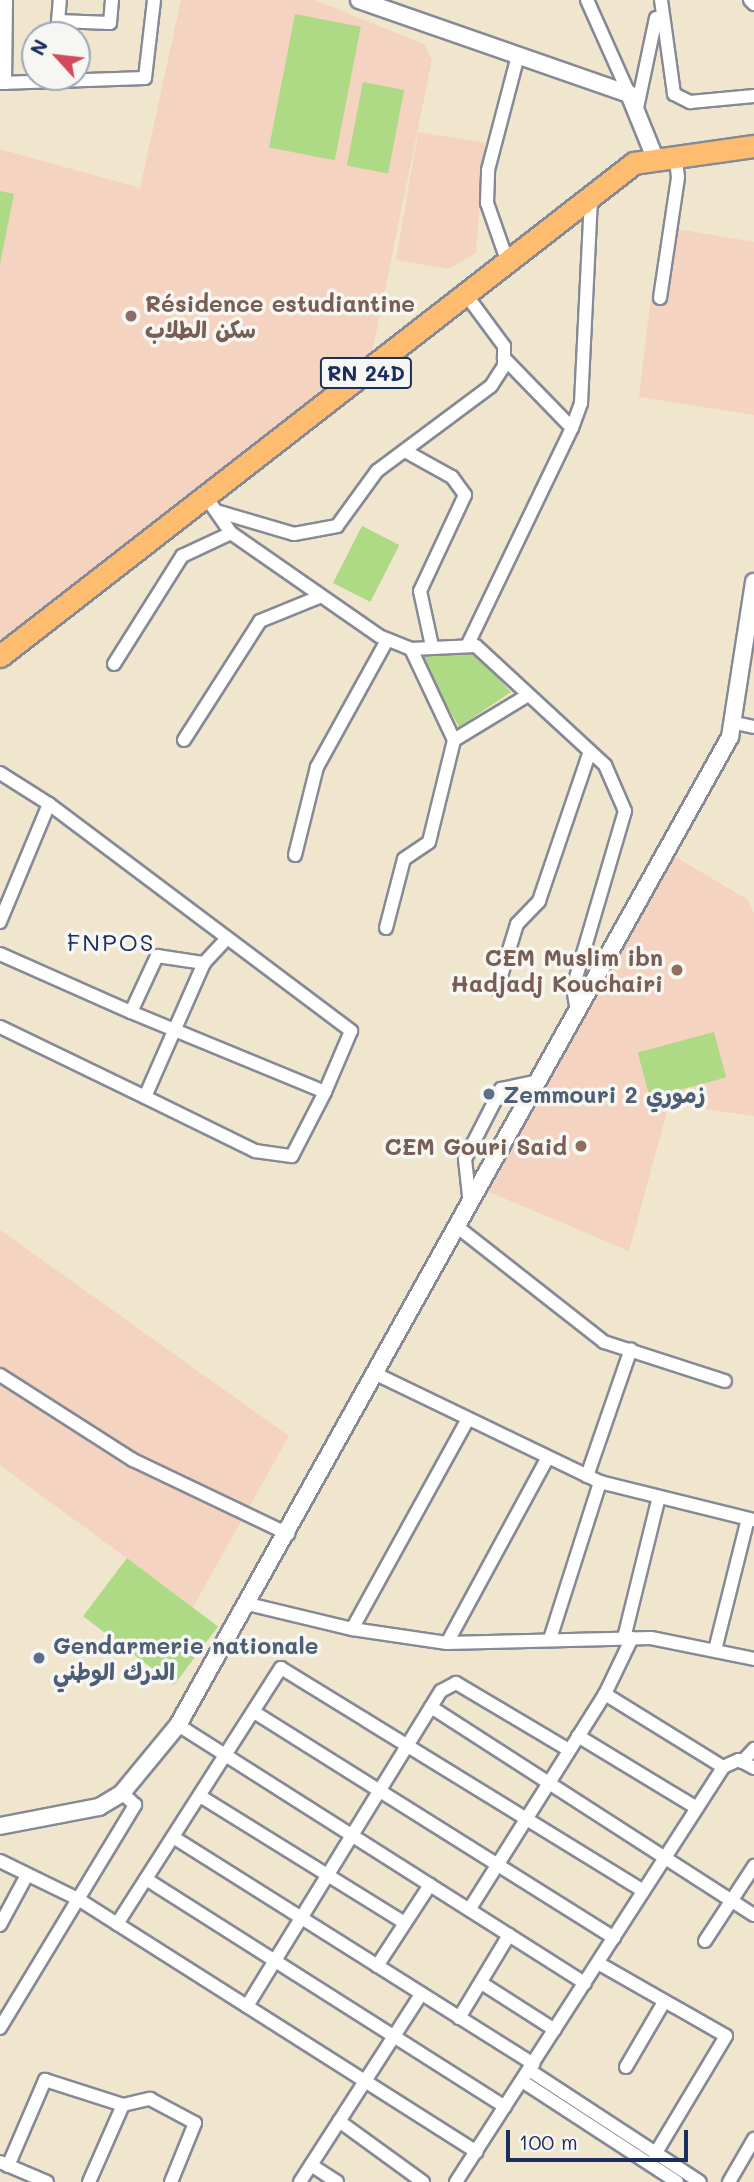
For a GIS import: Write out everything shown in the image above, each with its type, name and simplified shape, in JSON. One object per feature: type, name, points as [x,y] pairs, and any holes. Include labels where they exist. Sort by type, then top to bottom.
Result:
[{"type":"main road","name":"RN 24D","points":[[0,656],[211,504],[634,163],[665,156],[754,146]]},
{"type":"street","points":[[6,0],[2,83],[21,81]]},
{"type":"street","points":[[58,21],[60,0]]},
{"type":"street","points":[[91,22],[110,23],[112,0]]},
{"type":"street","points":[[91,78],[145,78],[154,0]]},
{"type":"street","points":[[359,0],[518,55],[633,101]]},
{"type":"street","points":[[587,0],[633,101],[678,177],[660,298]]},
{"type":"street","points":[[633,101],[654,48],[659,0]]},
{"type":"street","points":[[659,0],[674,94],[690,102],[754,96]]},
{"type":"street","points":[[508,263],[487,203],[488,170],[518,55]]},
{"type":"street","points":[[468,644],[572,428],[581,403],[591,197]]},
{"type":"street","points":[[211,504],[294,534],[337,526],[377,471],[491,386],[504,358],[504,346],[467,296]]},
{"type":"street","points":[[504,358],[572,428]]},
{"type":"street","points":[[405,451],[452,477],[465,495],[420,590],[432,646]]},
{"type":"street","points":[[211,504],[231,533],[319,597],[387,640],[411,649],[468,644],[605,765],[625,811],[573,988],[577,1010]]},
{"type":"street","points":[[114,664],[182,556],[231,533]]},
{"type":"street","points":[[0,1826],[69,1816],[122,1793],[178,1725],[460,1229],[735,723],[754,582]]},
{"type":"street","points":[[184,740],[260,621],[319,597]]},
{"type":"street","points":[[295,855],[317,767],[387,640]]},
{"type":"street","points":[[386,928],[404,859],[429,842],[454,740],[411,649]]},
{"type":"street","points":[[454,740],[528,695]]},
{"type":"street","points":[[735,723],[754,727]]},
{"type":"street","points":[[496,989],[517,924],[544,889],[590,751]]},
{"type":"street","points":[[0,773],[49,804],[351,1031],[325,1092],[292,1156],[255,1151],[0,1027]]},
{"type":"street","points":[[0,922],[49,804]]},
{"type":"street","points":[[145,1097],[204,964],[227,938]]},
{"type":"street","points":[[0,954],[131,1012],[325,1092]]},
{"type":"street","points":[[131,1012],[157,956],[204,964]]},
{"type":"street","points":[[471,1209],[465,1158],[501,1089],[539,1081]]},
{"type":"street","points":[[460,1229],[604,1342],[725,1381]]},
{"type":"street","points":[[587,1476],[631,1349]]},
{"type":"street","points":[[0,1375],[131,1459],[288,1534]]},
{"type":"street","points":[[378,1376],[600,1482],[751,1519],[715,1650]]},
{"type":"street","points":[[352,1629],[468,1419]]},
{"type":"street","points":[[447,1643],[547,1459]]},
{"type":"street","points":[[551,1639],[600,1482]]},
{"type":"street","points":[[469,1910],[605,1694],[628,1638],[659,1497]]},
{"type":"street","points":[[248,1604],[352,1629],[447,1643],[628,1638],[754,1658]]},
{"type":"street","points":[[117,1924],[281,1668],[642,1890]]},
{"type":"street","points":[[247,2006],[431,1707],[456,1683],[569,1750]]},
{"type":"street","points":[[605,1694],[723,1767]]},
{"type":"street","points":[[431,1707],[667,1854],[754,1915]]},
{"type":"street","points":[[254,1712],[614,1938]]},
{"type":"street","points":[[178,1725],[585,1983]]},
{"type":"street","points":[[578,1736],[697,1808]]},
{"type":"street","points":[[456,2182],[723,1767],[742,1762],[754,1749]]},
{"type":"street","points":[[742,1762],[754,1768]]},
{"type":"street","points":[[0,2028],[135,1805],[122,1793]]},
{"type":"street","points":[[200,1796],[405,1923]]},
{"type":"street","points":[[173,1837],[459,2018],[677,2182]]},
{"type":"street","points":[[0,1861],[78,1899],[477,2152]]},
{"type":"street","points":[[705,1941],[754,1866]]},
{"type":"street","points":[[0,1925],[27,1875]]},
{"type":"street","points":[[146,1879],[505,2108]]},
{"type":"street","points":[[377,1966],[430,1885]]},
{"type":"street","points":[[459,2018],[483,1984],[509,1935]]},
{"type":"street","points":[[598,1963],[726,2036],[655,2154]]},
{"type":"street","points":[[483,1984],[555,2029]]},
{"type":"street","points":[[300,2182],[421,1994]]},
{"type":"street","points":[[626,2067],[664,2002]]},
{"type":"street","points":[[528,2072],[700,2182]]},
{"type":"street","points":[[47,2182],[4,2164],[45,2080],[123,2105],[150,2099],[195,2123],[171,2182]]},
{"type":"street","points":[[89,2182],[123,2105]]},
{"type":"street","points":[[339,2121],[423,2182]]},
{"type":"street","points":[[729,2182],[754,2139]]},
{"type":"street","points":[[311,2165],[337,2182]]},
{"type":"shaded area","points":[[181,0],[315,0],[424,44],[432,60],[372,353],[0,641],[0,149],[140,188]]},
{"type":"shaded area","points":[[418,132],[485,143],[476,253],[449,269],[396,260]]},
{"type":"shaded area","points":[[672,228],[754,242],[754,415],[639,397],[651,296],[659,298]]},
{"type":"shaded area","points":[[666,851],[748,900],[754,913],[754,1116],[669,1104],[629,1251],[482,1189]]},
{"type":"shaded area","points":[[0,1230],[289,1436],[193,1607],[0,1465]]},
{"type":"green space","points":[[295,14],[361,27],[335,160],[269,148]]},
{"type":"green space","points":[[363,82],[404,90],[388,173],[347,165]]},
{"type":"green space","points":[[0,191],[14,194],[0,264]]},
{"type":"green space","points":[[362,526],[399,545],[370,602],[333,583]]},
{"type":"green space","points":[[472,650],[511,692],[459,727],[419,656]]},
{"type":"green space","points":[[714,1032],[726,1077],[650,1098],[638,1052]]},
{"type":"green space","points":[[127,1558],[218,1627],[174,1685],[83,1616]]},
{"type":"place","name":"Résidence estudiantine سكن الطلاب","points":[[131,316]]},
{"type":"place","name":"CEM Muslim ibn Hadjadj Kouchairi","points":[[677,970]]},
{"type":"place","name":"Zemmouri 2 زموري","points":[[489,1094]]},
{"type":"place","name":"CEM Gouri Said","points":[[581,1146]]},
{"type":"place","name":"Gendarmerie nationale الدرك الوطني","points":[[39,1658]]},
{"type":"district","name":"FNPOS","points":[[111,942]]}]
